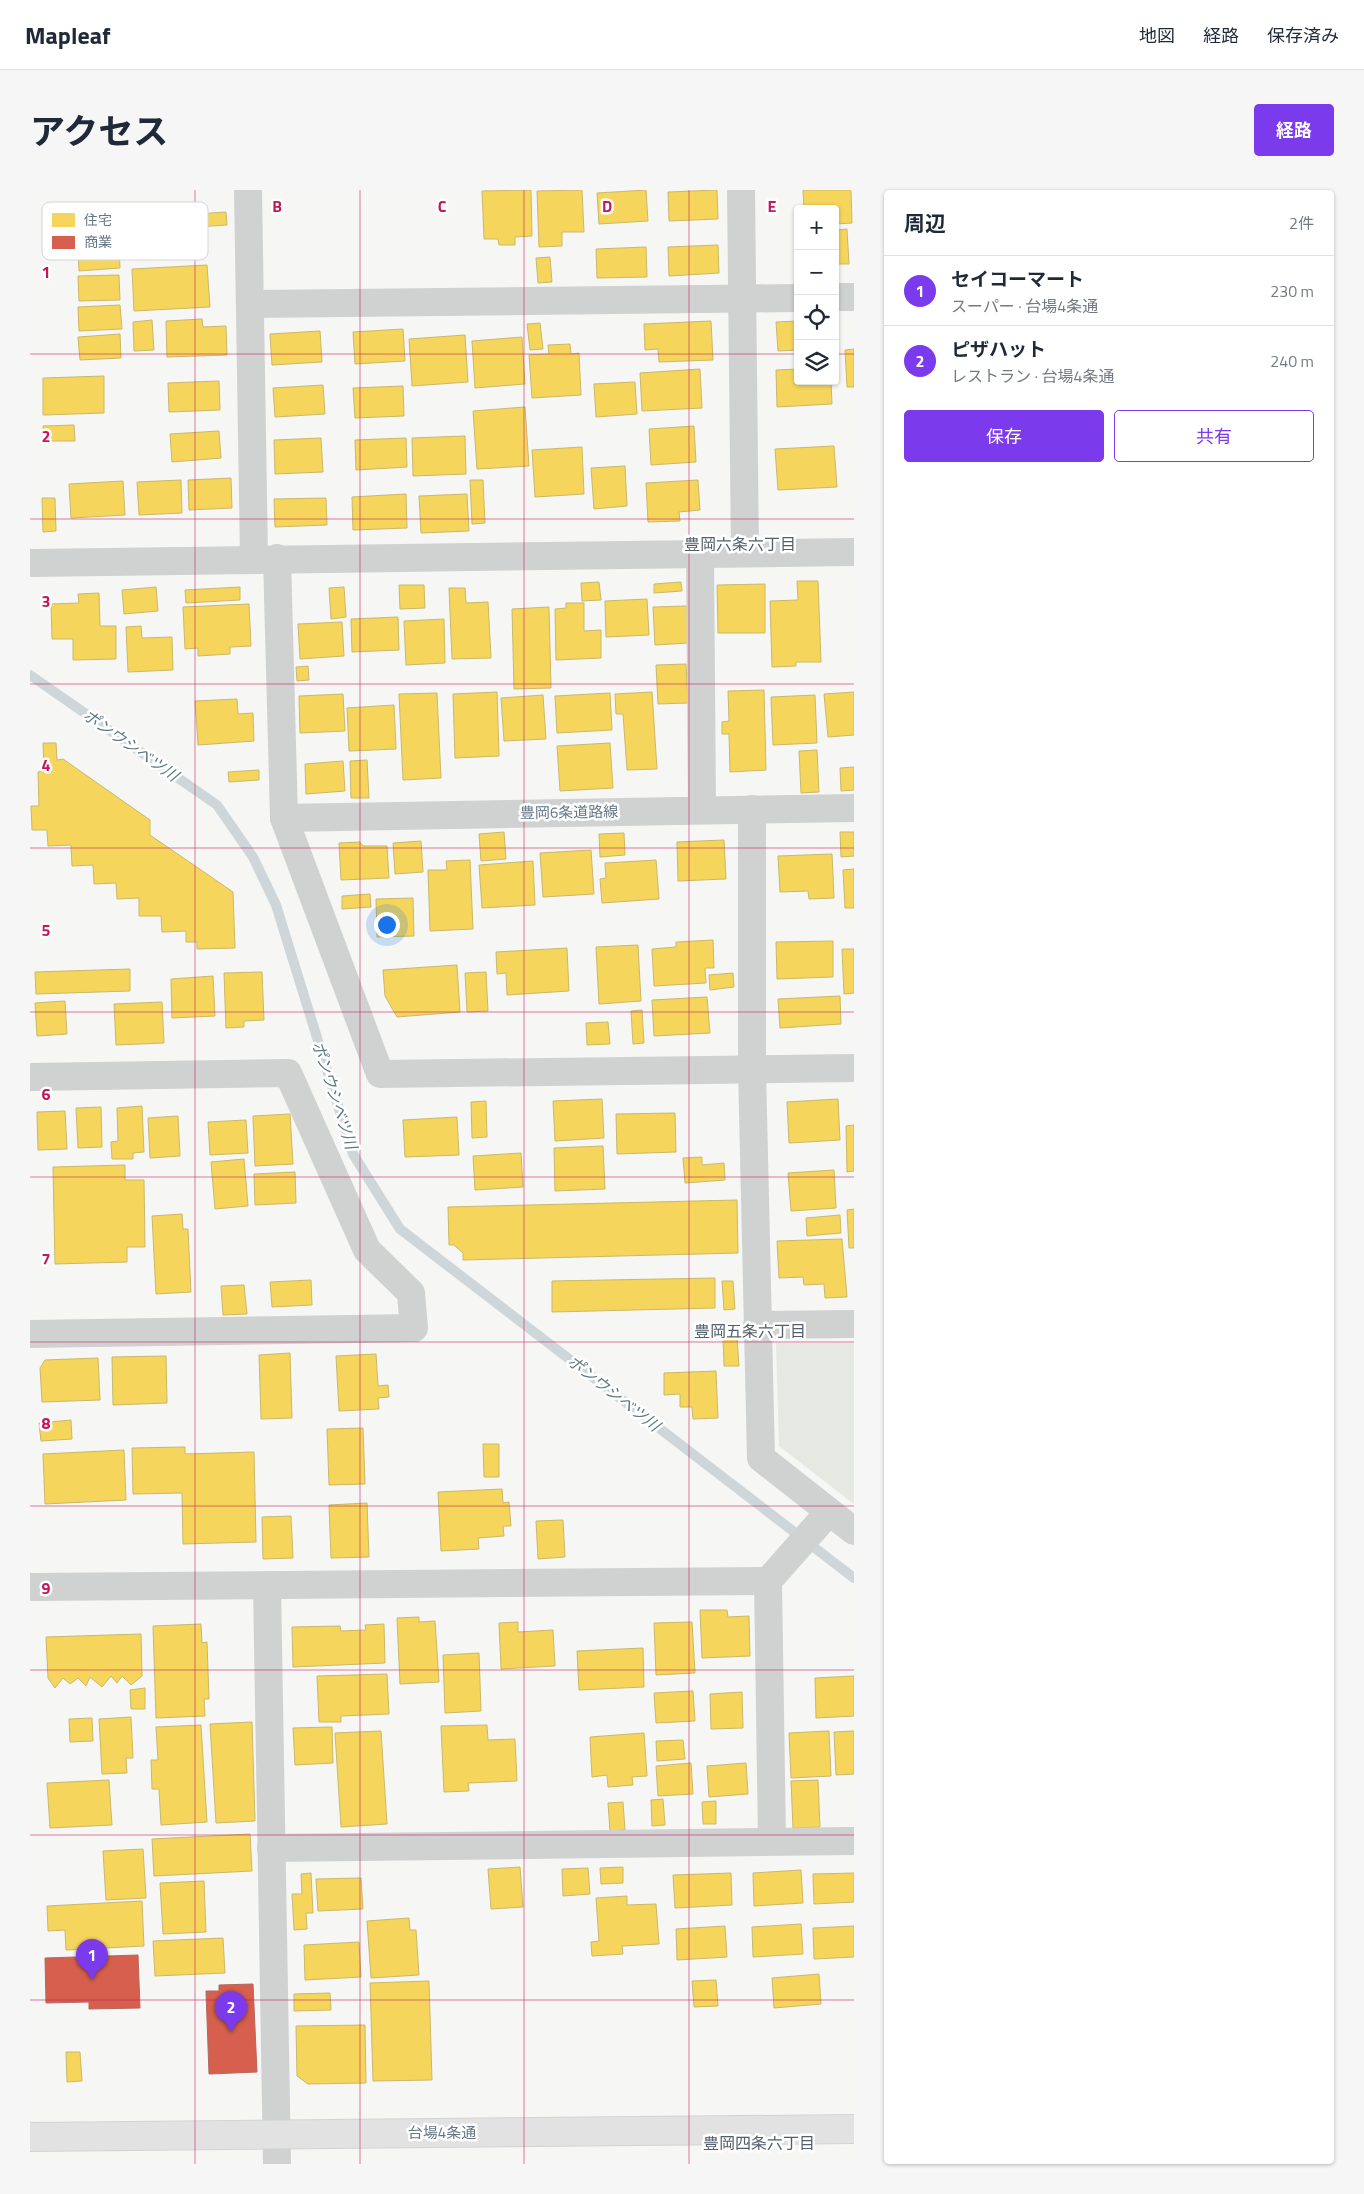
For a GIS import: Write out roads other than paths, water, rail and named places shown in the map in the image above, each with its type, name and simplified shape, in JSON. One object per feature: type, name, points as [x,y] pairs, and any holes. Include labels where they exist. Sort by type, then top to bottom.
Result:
[{"type":"street","points":[[248,190],[250,304],[265,558],[284,818],[380,1074],[854,1068]]},
{"type":"street","points":[[741,190],[745,553]]},
{"type":"street","points":[[839,297],[854,297]]},
{"type":"street","points":[[250,304],[794,298]]},
{"type":"street","points":[[30,563],[265,558],[854,552]]},
{"type":"street","points":[[700,554],[702,810]]},
{"type":"street","name":"豊岡6条道路線","points":[[284,818],[854,808]]},
{"type":"street","points":[[752,809],[752,1069],[761,1458],[822,1520],[854,1531]]},
{"type":"street","points":[[30,1077],[288,1073],[367,1250],[410,1293],[414,1328],[30,1334]]},
{"type":"street","points":[[757,1325],[854,1324]]},
{"type":"street","points":[[772,1841],[776,1572],[822,1520]]},
{"type":"street","points":[[30,1587],[267,1586],[776,1572]]},
{"type":"street","points":[[267,1586],[277,2164]]},
{"type":"street","points":[[271,1848],[854,1841]]},
{"type":"street","name":"台場4条通","points":[[30,2137],[854,2129]]},
{"type":"waterway","name":"ポンウシベツ川","points":[[30,675],[217,805],[253,857],[276,905],[353,1154],[400,1229],[854,1578]]},
{"type":"place","name":"セイコーマート","points":[[92,1980]]},
{"type":"place","name":"ピザハット","points":[[231,2032]]},
{"type":"district","name":"豊岡六条六丁目","points":[[740,544]]},
{"type":"district","name":"豊岡五条六丁目","points":[[750,1331]]},
{"type":"district","name":"豊岡四条六丁目","points":[[759,2143]]}]
